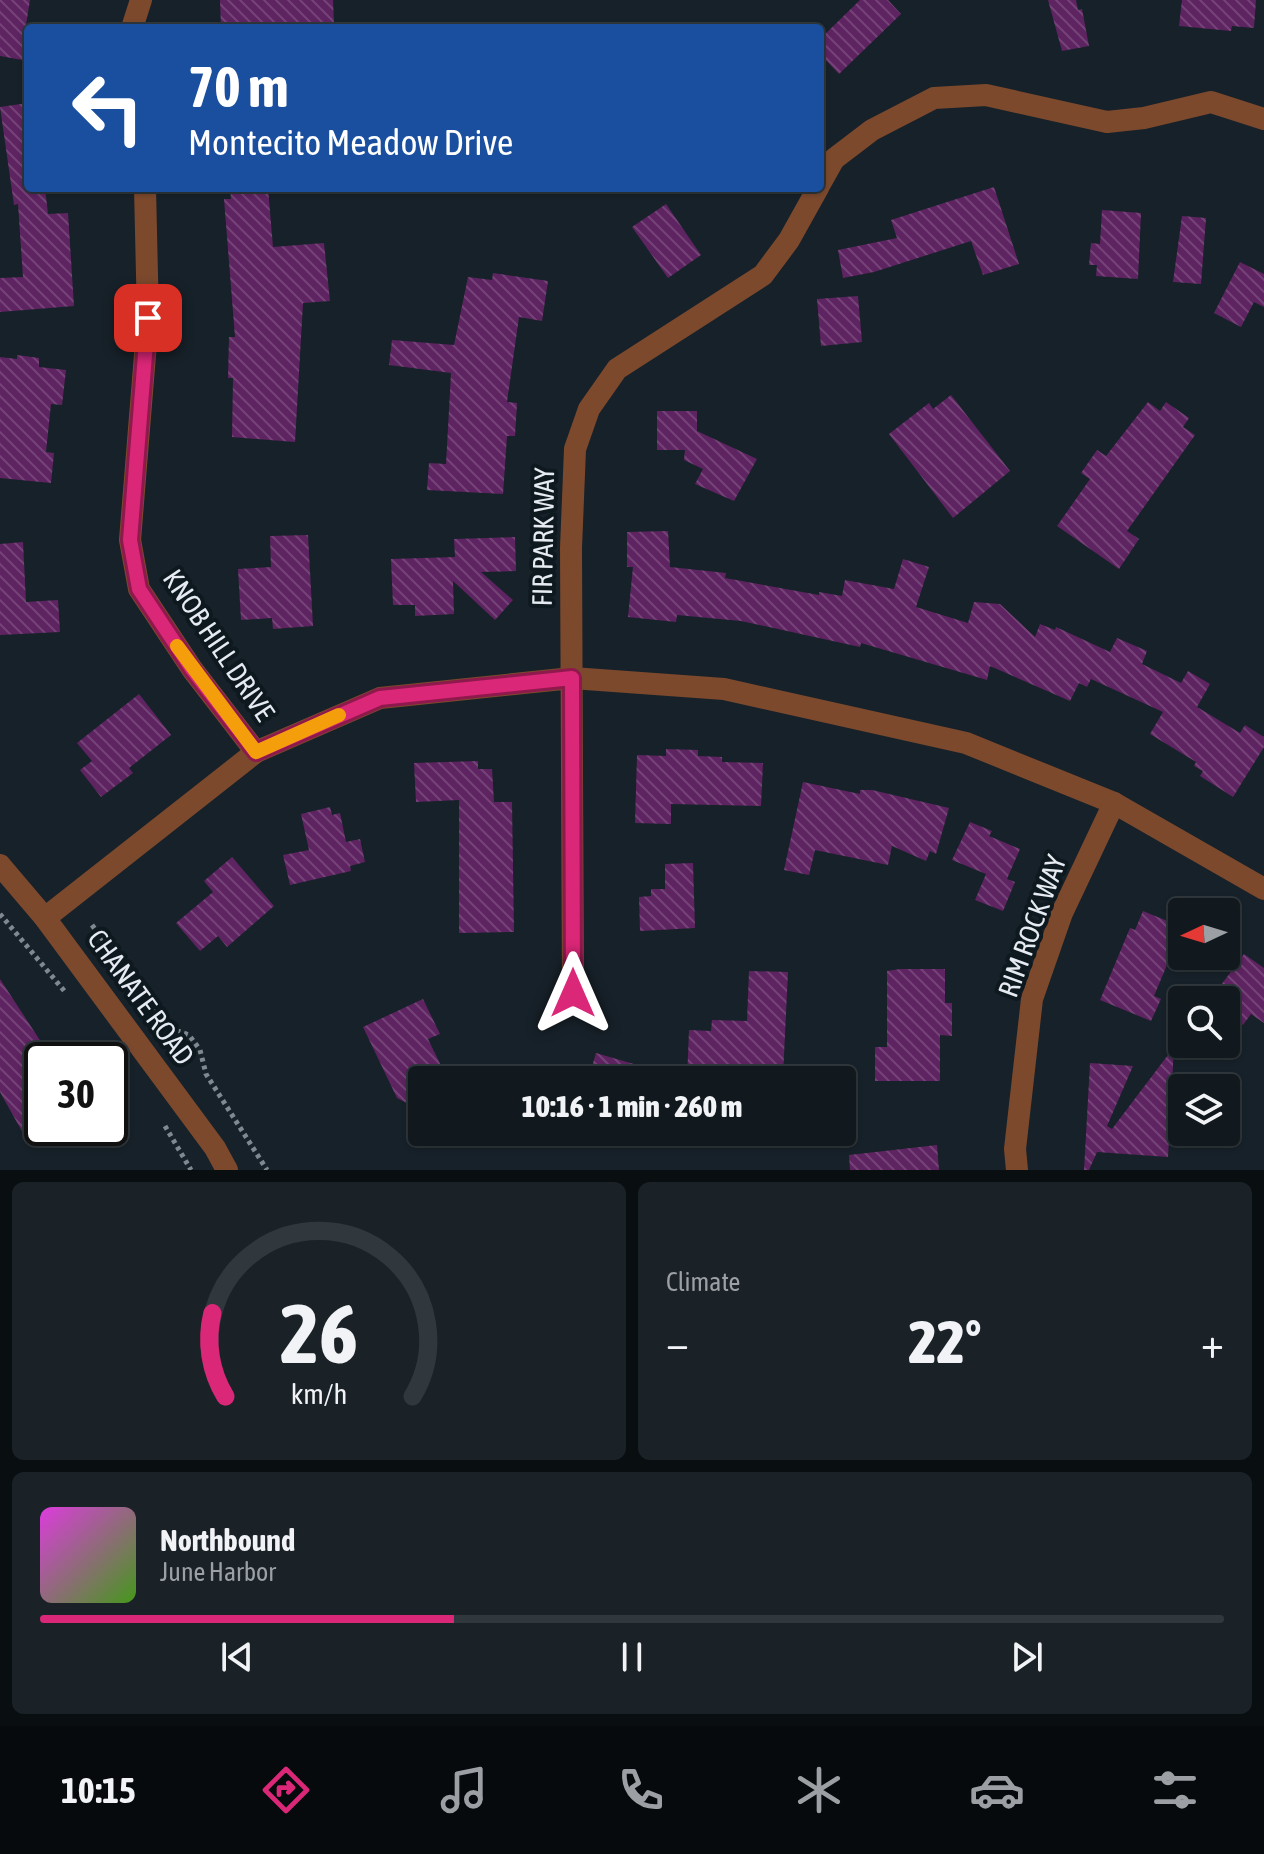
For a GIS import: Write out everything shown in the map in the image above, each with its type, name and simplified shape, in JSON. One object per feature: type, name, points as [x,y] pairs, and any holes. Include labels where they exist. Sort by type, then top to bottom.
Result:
[{"type":"street","points":[[133,24],[141,0]]},
{"type":"street","name":"FIR PARK WAY","points":[[824,177],[834,159],[872,130],[934,98],[986,95],[1107,122],[1144,118],[1211,102],[1264,119]]},
{"type":"street","name":"KNOB HILL DRIVE","points":[[145,192],[148,318],[130,540],[139,589],[192,669],[256,752]]},
{"type":"street","name":"FIR PARK WAY","points":[[573,993],[572,495],[575,449],[589,409],[617,369],[763,275],[789,240],[816,192]]},
{"type":"street","points":[[45,918],[256,752],[380,698],[572,678],[724,689],[966,743],[1114,803],[1264,889]]},
{"type":"street","name":"RIM ROCK WAY","points":[[1017,1170],[1015,1149],[1032,999],[1062,913],[1114,803]]},
{"type":"street","name":"CHANATE ROAD","points":[[0,865],[45,918],[215,1148],[227,1170]]},
{"type":"path","points":[[0,914],[74,1003]]},
{"type":"path","points":[[92,925],[150,1004],[172,1029],[189,1035],[200,1050],[206,1074],[267,1170]]},
{"type":"path","points":[[159,1117],[191,1170]]},
{"type":"building","points":[[0,0],[30,0],[24,24],[24,60],[0,56]]},
{"type":"building","points":[[220,0],[333,0],[334,24],[221,24]]},
{"type":"building","points":[[860,0],[888,0],[901,14],[839,74],[824,58],[824,35]]},
{"type":"building","points":[[1048,0],[1076,0],[1078,10],[1082,9],[1089,46],[1062,51]]},
{"type":"building","points":[[1182,0],[1256,0],[1254,28],[1232,26],[1231,31],[1179,26]]},
{"type":"building","points":[[24,104],[24,192],[45,192],[48,214],[68,213],[74,306],[0,312],[0,278],[23,277],[18,204],[14,205],[0,107]]},
{"type":"building","points":[[994,187],[1019,264],[983,275],[971,241],[874,272],[843,278],[838,250],[897,238],[891,220]]},
{"type":"building","points":[[230,192],[268,192],[273,247],[324,243],[330,301],[303,303],[295,442],[232,437],[233,378],[228,378],[229,337],[235,337],[224,199],[231,199]]},
{"type":"building","points":[[666,204],[701,255],[668,278],[632,227]]},
{"type":"building","points":[[1102,210],[1141,213],[1138,279],[1096,276],[1097,265],[1089,265],[1091,243],[1100,244]]},
{"type":"building","points":[[1182,216],[1206,218],[1201,284],[1173,282]]},
{"type":"building","points":[[1240,262],[1264,274],[1264,307],[1254,302],[1241,327],[1214,313]]},
{"type":"building","points":[[493,273],[548,281],[542,321],[519,317],[507,402],[517,403],[515,436],[507,436],[503,494],[427,490],[429,463],[446,464],[451,373],[389,365],[392,340],[454,345],[468,277],[492,280]]},
{"type":"building","points":[[858,296],[862,342],[821,346],[817,299]]},
{"type":"building","points":[[17,355],[39,358],[39,367],[66,370],[62,405],[51,404],[46,452],[54,453],[51,483],[0,478],[0,357],[17,359]]},
{"type":"building","points":[[951,395],[1010,471],[953,518],[889,434],[929,403],[933,409]]},
{"type":"building","points":[[1148,402],[1160,411],[1166,402],[1189,418],[1183,427],[1195,435],[1127,531],[1139,539],[1119,569],[1057,526],[1090,479],[1081,473],[1097,450],[1106,456]]},
{"type":"building","points":[[657,411],[697,411],[697,431],[757,459],[734,501],[695,484],[703,469],[684,460],[685,450],[657,450]]},
{"type":"building","points":[[668,531],[670,567],[726,573],[725,578],[819,595],[819,592],[842,596],[845,580],[894,589],[903,559],[929,567],[916,607],[968,623],[974,602],[1000,604],[1035,637],[1040,624],[1055,630],[1056,627],[1110,652],[1117,638],[1147,651],[1142,664],[1181,683],[1188,671],[1210,684],[1197,707],[1240,733],[1245,725],[1264,737],[1264,747],[1233,797],[1200,776],[1203,771],[1194,766],[1196,762],[1150,734],[1163,712],[1091,679],[1087,687],[1079,683],[1070,701],[990,666],[987,680],[861,643],[860,647],[741,621],[677,615],[676,622],[628,617],[633,567],[627,567],[627,532]]},
{"type":"building","points":[[308,535],[313,626],[273,629],[272,618],[241,620],[238,569],[271,567],[270,536]]},
{"type":"building","points":[[515,537],[516,571],[481,572],[513,600],[495,620],[453,581],[454,614],[415,616],[415,605],[393,605],[391,559],[455,557],[454,539]]},
{"type":"building","points":[[23,542],[26,602],[58,600],[60,632],[0,635],[0,544]]},
{"type":"building","points":[[139,694],[171,735],[129,768],[133,773],[101,797],[80,770],[92,761],[77,743]]},
{"type":"building","points":[[666,749],[698,750],[698,756],[722,757],[722,762],[763,763],[761,806],[671,804],[671,824],[635,823],[637,755],[666,756]]},
{"type":"building","points":[[478,761],[478,769],[492,769],[494,802],[512,802],[514,932],[459,933],[459,800],[416,802],[414,763]]},
{"type":"building","points":[[803,782],[860,794],[860,790],[872,790],[949,808],[936,854],[930,851],[926,861],[892,846],[888,865],[815,850],[809,875],[784,870]]},
{"type":"building","points":[[330,807],[332,815],[340,813],[346,842],[360,839],[365,862],[350,866],[351,871],[290,885],[283,855],[309,850],[301,814]]},
{"type":"building","points":[[970,822],[992,831],[989,836],[1020,849],[1007,879],[1015,882],[1003,911],[975,900],[986,874],[952,860]]},
{"type":"building","points":[[232,857],[274,906],[227,947],[218,936],[200,951],[176,923],[213,892],[204,881]]},
{"type":"building","points":[[693,863],[695,928],[640,931],[639,897],[651,896],[651,889],[665,889],[665,864]]},
{"type":"building","points":[[1143,911],[1168,921],[1168,962],[1154,996],[1161,999],[1151,1021],[1100,1000],[1130,928],[1135,930]]},
{"type":"building","points":[[1244,954],[1264,968],[1264,1023],[1251,1014],[1243,1025],[1240,1023],[1240,986],[1220,986],[1232,970],[1240,970],[1240,959]]},
{"type":"building","points":[[945,969],[945,1003],[952,1003],[952,1036],[940,1035],[940,1081],[875,1081],[875,1047],[887,1047],[887,971]]},
{"type":"building","points":[[749,971],[788,972],[783,1066],[688,1066],[689,1030],[711,1031],[712,1020],[747,1021]]},
{"type":"building","points":[[0,979],[41,1042],[24,1042],[24,1135],[0,1092]]},
{"type":"building","points":[[423,999],[440,1034],[428,1039],[441,1066],[408,1066],[408,1104],[397,1098],[363,1027]]},
{"type":"building","points":[[596,1053],[641,1066],[592,1066]]},
{"type":"building","points":[[1168,1055],[1168,1058],[1173,1058],[1173,1074],[1168,1074],[1168,1157],[1097,1152],[1089,1170],[1084,1170],[1090,1063],[1133,1066],[1107,1126],[1112,1129]]},
{"type":"building","points":[[937,1145],[939,1170],[850,1170],[849,1155]]},
{"type":"slow traffic","points":[[177,646],[256,752],[339,715]]},
{"type":"route","points":[[148,318],[130,540],[139,589],[192,669],[256,752],[380,698],[572,678],[573,993]]}]
